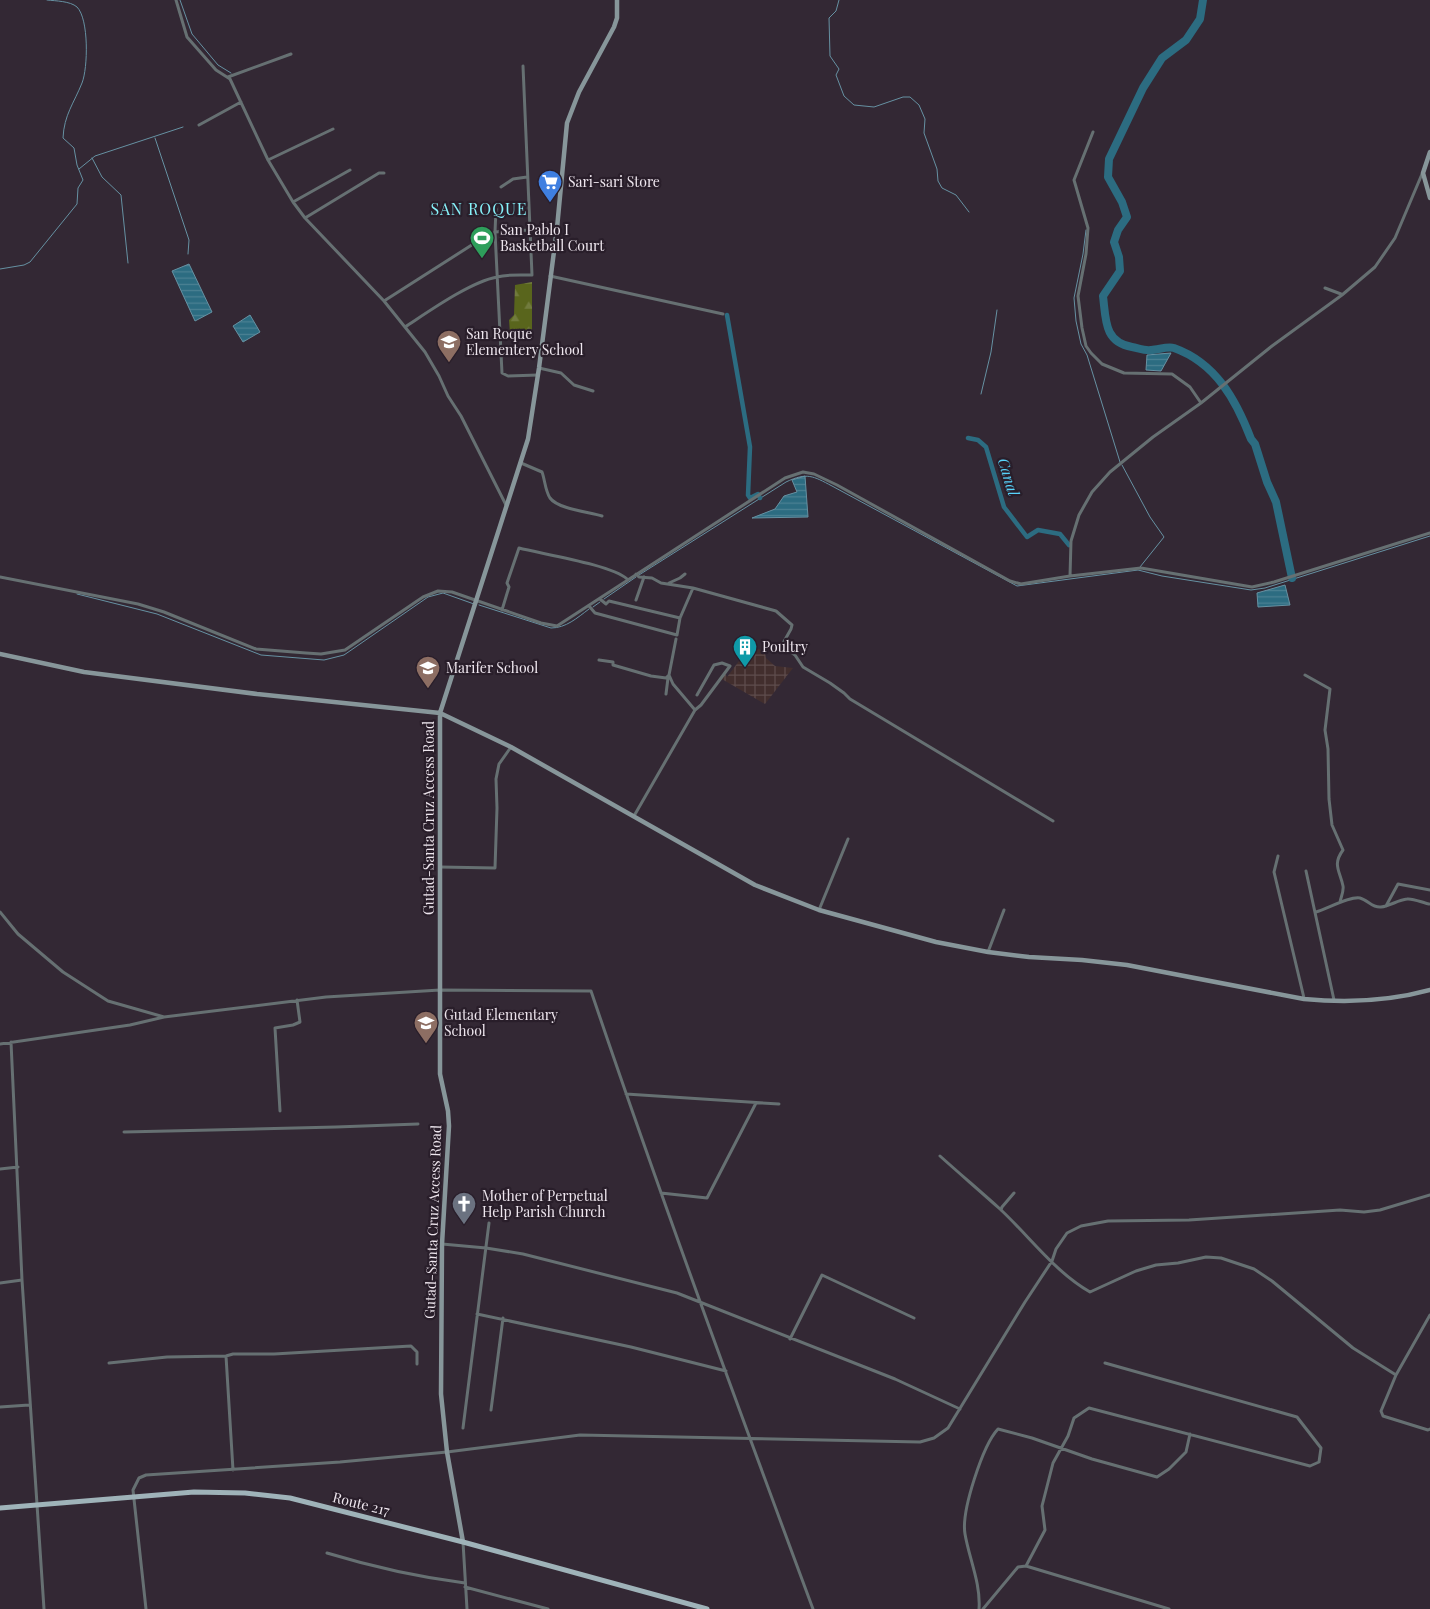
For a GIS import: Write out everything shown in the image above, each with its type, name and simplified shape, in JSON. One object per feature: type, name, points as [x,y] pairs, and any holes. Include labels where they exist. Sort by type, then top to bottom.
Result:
[{"type":"main road","name":"Gutad-Santa Cruz Access Road","points":[[463,1542],[447,1452],[441,1394],[442,1244],[449,1126],[448,1111],[440,1074],[440,713],[528,439],[539,368],[562,184],[566,123],[579,92],[614,27],[617,18],[617,0]]},
{"type":"main road","points":[[1430,152],[1423,172],[1430,198]]},
{"type":"main road","points":[[0,654],[84,672],[257,694],[440,713],[512,747],[755,885],[820,910],[936,942],[988,952],[1029,957],[1127,965],[1304,999],[1334,1000],[1399,997],[1430,990]]},
{"type":"main road","name":"Route 217","points":[[0,1508],[194,1492],[245,1493],[290,1498],[463,1542],[707,1609]]},
{"type":"street","points":[[176,0],[187,37],[216,70],[228,77],[268,160],[293,202],[305,218],[384,301],[425,352],[448,396],[461,416],[506,505]]},
{"type":"street","points":[[228,77],[291,54]]},
{"type":"street","points":[[405,328],[483,281],[498,276],[532,275],[523,66]]},
{"type":"street","points":[[199,124],[241,102]]},
{"type":"street","points":[[268,160],[333,128]]},
{"type":"street","points":[[1093,132],[1074,180],[1088,228],[1086,254],[1078,296],[1086,346],[1102,364],[1124,373],[1172,374],[1190,387],[1201,403]]},
{"type":"street","points":[[293,202],[350,170]]},
{"type":"street","points":[[305,218],[379,172],[384,173]]},
{"type":"street","points":[[1070,576],[1071,541],[1079,515],[1092,492],[1110,472],[1342,295],[1375,267],[1387,251],[1400,227],[1423,172]]},
{"type":"street","points":[[501,187],[513,179],[528,178]]},
{"type":"street","points":[[496,209],[495,232],[502,374],[508,376],[538,375]]},
{"type":"street","points":[[384,301],[495,232],[530,230]]},
{"type":"street","points":[[550,276],[723,314]]},
{"type":"street","points":[[1325,288],[1342,295]]},
{"type":"street","points":[[539,368],[563,374],[574,385],[593,391]]},
{"type":"street","points":[[521,463],[542,472],[552,500],[570,508],[602,516]]},
{"type":"street","points":[[0,578],[146,607],[164,612],[256,649],[322,654],[346,650],[423,597],[438,591],[452,592],[541,623],[557,626],[785,478],[803,472],[814,474],[837,485],[1010,581],[1021,584],[1141,568],[1252,587],[1274,582],[1430,533]]},
{"type":"street","points":[[502,610],[510,587],[507,583],[518,548],[602,568],[619,573],[627,580]]},
{"type":"street","points":[[636,574],[639,577],[652,578],[668,584],[694,588],[776,612],[792,625],[782,645],[796,655],[803,667],[837,688],[850,699],[1053,821]]},
{"type":"street","points":[[668,584],[685,574]]},
{"type":"street","points":[[636,600],[644,577]]},
{"type":"street","points":[[589,606],[595,613],[677,635],[680,618],[694,588]]},
{"type":"street","points":[[600,599],[606,604],[609,601],[680,618]]},
{"type":"street","points":[[666,694],[666,681],[669,675],[676,639]]},
{"type":"street","points":[[599,660],[613,662],[613,665],[651,676],[666,678],[669,675]]},
{"type":"street","points":[[634,816],[695,710],[701,705],[730,666],[722,663],[714,665],[697,695]]},
{"type":"street","points":[[669,675],[673,684],[695,710]]},
{"type":"street","points":[[1305,675],[1330,689],[1325,730],[1328,749],[1332,825],[1343,850],[1338,856],[1337,864],[1343,888],[1340,902]]},
{"type":"street","points":[[440,867],[495,868],[496,779],[499,764],[512,747]]},
{"type":"street","points":[[820,910],[848,839]]},
{"type":"street","points":[[1278,856],[1274,872],[1304,999]]},
{"type":"street","points":[[1306,871],[1334,1000]]},
{"type":"street","points":[[1386,906],[1398,884],[1430,890]]},
{"type":"street","points":[[1316,912],[1329,909],[1340,902],[1360,898],[1375,907],[1386,906],[1408,898],[1429,904]]},
{"type":"street","points":[[988,952],[1004,910]]},
{"type":"street","points":[[0,912],[18,934],[63,972],[108,1001],[164,1017]]},
{"type":"street","points":[[0,1044],[130,1025],[164,1017],[297,1000],[440,990],[591,991],[661,1193],[813,1609]]},
{"type":"street","points":[[280,1111],[275,1028],[300,1022],[297,1000]]},
{"type":"street","points":[[11,1042],[22,1280],[44,1609]]},
{"type":"street","points":[[626,1094],[778,1104]]},
{"type":"street","points":[[661,1193],[706,1198],[756,1103]]},
{"type":"street","points":[[124,1132],[418,1124]]},
{"type":"street","points":[[940,1156],[1001,1210],[1078,1285],[1090,1292],[1136,1270],[1156,1265],[1206,1258],[1221,1258],[1254,1269],[1272,1281],[1334,1333],[1374,1363],[1396,1375]]},
{"type":"street","points":[[0,1168],[18,1167]]},
{"type":"street","points":[[1001,1210],[1014,1193]]},
{"type":"street","points":[[146,1609],[133,1490],[139,1478],[146,1474],[340,1462],[447,1452],[580,1435],[920,1442],[934,1438],[948,1428],[966,1396],[1052,1261],[1056,1249],[1067,1233],[1082,1226],[1108,1221],[1189,1220],[1340,1210],[1364,1212],[1404,1204],[1430,1195]]},
{"type":"street","points":[[463,1428],[489,1223]]},
{"type":"street","points":[[442,1244],[523,1254],[677,1293],[895,1379],[960,1409]]},
{"type":"street","points":[[790,1339],[822,1275],[914,1318]]},
{"type":"street","points":[[0,1283],[22,1280]]},
{"type":"street","points":[[477,1314],[503,1318],[631,1347],[726,1371]]},
{"type":"street","points":[[1430,1315],[1396,1375],[1381,1411],[1383,1416],[1430,1429]]},
{"type":"street","points":[[491,1410],[503,1318]]},
{"type":"street","points":[[109,1363],[167,1357],[274,1354],[411,1346],[417,1352],[417,1364]]},
{"type":"street","points":[[226,1356],[233,1470]]},
{"type":"street","points":[[1026,1566],[1045,1530],[1042,1506],[1053,1463],[1074,1418],[1089,1408],[1310,1466],[1319,1462],[1321,1448],[1297,1417],[1105,1363]]},
{"type":"street","points":[[0,1407],[30,1406]]},
{"type":"street","points":[[1169,1609],[1026,1566],[1018,1567],[984,1609],[979,1608],[978,1590],[964,1531],[969,1496],[991,1437],[998,1429],[1157,1476],[1169,1469],[1186,1452],[1190,1434]]},
{"type":"street","points":[[463,1542],[467,1609]]},
{"type":"street","points":[[327,1553],[359,1563],[422,1578],[465,1585],[548,1609]]},
{"type":"shaded area","name":"Poultry","points":[[759,649],[765,653],[766,658],[775,666],[793,668],[765,704],[720,678],[724,672],[727,677],[739,661],[742,662],[745,651],[751,652]]},
{"type":"green space","points":[[532,282],[532,336],[517,337],[518,332],[510,333],[509,320],[514,315],[515,285]]},
{"type":"water","points":[[189,264],[212,312],[195,321],[172,271]]},
{"type":"water","points":[[250,315],[260,332],[243,342],[233,326]]},
{"type":"water","points":[[1171,353],[1161,371],[1146,370],[1147,355]]},
{"type":"water","points":[[805,476],[808,517],[752,518],[775,509],[784,496],[797,492],[792,480]]},
{"type":"water","points":[[1285,585],[1290,605],[1258,607],[1257,593]]},
{"type":"waterway","points":[[0,269],[24,265],[30,262],[77,204],[78,188],[83,180],[77,165],[74,148],[63,138],[67,116],[84,76],[86,56],[84,22],[81,13],[74,5],[47,0]]},
{"type":"waterway","points":[[180,0],[192,34],[218,65],[231,73]]},
{"type":"waterway","points":[[839,0],[836,11],[829,18],[830,56],[839,69],[836,75],[844,96],[854,105],[874,107],[903,97],[910,97],[919,105],[925,119],[924,133],[937,169],[938,181],[942,188],[956,195],[969,212]]},
{"type":"waterway","points":[[1203,0],[1200,19],[1186,40],[1162,58],[1143,88],[1109,159],[1108,177],[1122,202],[1127,217],[1118,230],[1114,242],[1119,257],[1120,271],[1103,296],[1106,321],[1111,335],[1123,344],[1146,350],[1174,348],[1202,363],[1223,384],[1239,410],[1255,444],[1267,482],[1276,502],[1292,578]]},
{"type":"waterway","points":[[79,169],[95,156],[183,127]]},
{"type":"waterway","points":[[155,138],[189,240],[188,254]]},
{"type":"waterway","points":[[92,158],[102,177],[121,195],[128,263]]},
{"type":"waterway","points":[[1086,230],[1074,298],[1076,321],[1081,344],[1087,355],[1120,462]]},
{"type":"waterway","points":[[981,394],[991,352],[997,310]]},
{"type":"waterway","points":[[727,315],[750,447],[748,495],[750,498],[758,494],[760,498]]},
{"type":"waterway","name":"Canal","points":[[968,438],[978,440],[986,447],[1004,507],[1027,537],[1038,530],[1060,534],[1069,545]]},
{"type":"waterway","points":[[1122,465],[1150,517],[1164,537],[1140,567]]},
{"type":"waterway","points":[[639,575],[786,482],[805,476],[825,483],[1017,586],[1138,570],[1162,576],[1251,590],[1265,588],[1430,536]]},
{"type":"waterway","points":[[604,599],[636,577]]},
{"type":"waterway","points":[[77,594],[157,614],[261,655],[324,660],[344,655],[428,597],[443,593],[474,604]]},
{"type":"waterway","points":[[593,607],[600,602]]},
{"type":"waterway","points":[[479,605],[551,628],[566,624],[589,609]]},
{"type":"place","name":"Sari-sari Store","points":[[550,203]]},
{"type":"place","name":"San Pablo I Basketball Court","points":[[482,259]]},
{"type":"place","name":"San Roque Elementery School","points":[[449,363]]},
{"type":"place","name":"Poultry","points":[[745,668]]},
{"type":"place","name":"Marifer School","points":[[428,689]]},
{"type":"place","name":"Gutad Elementary School","points":[[426,1044]]},
{"type":"place","name":"Mother of Perpetual Help Parish Church","points":[[464,1225]]},
{"type":"district","name":"SAN ROQUE","points":[[479,209]]}]
